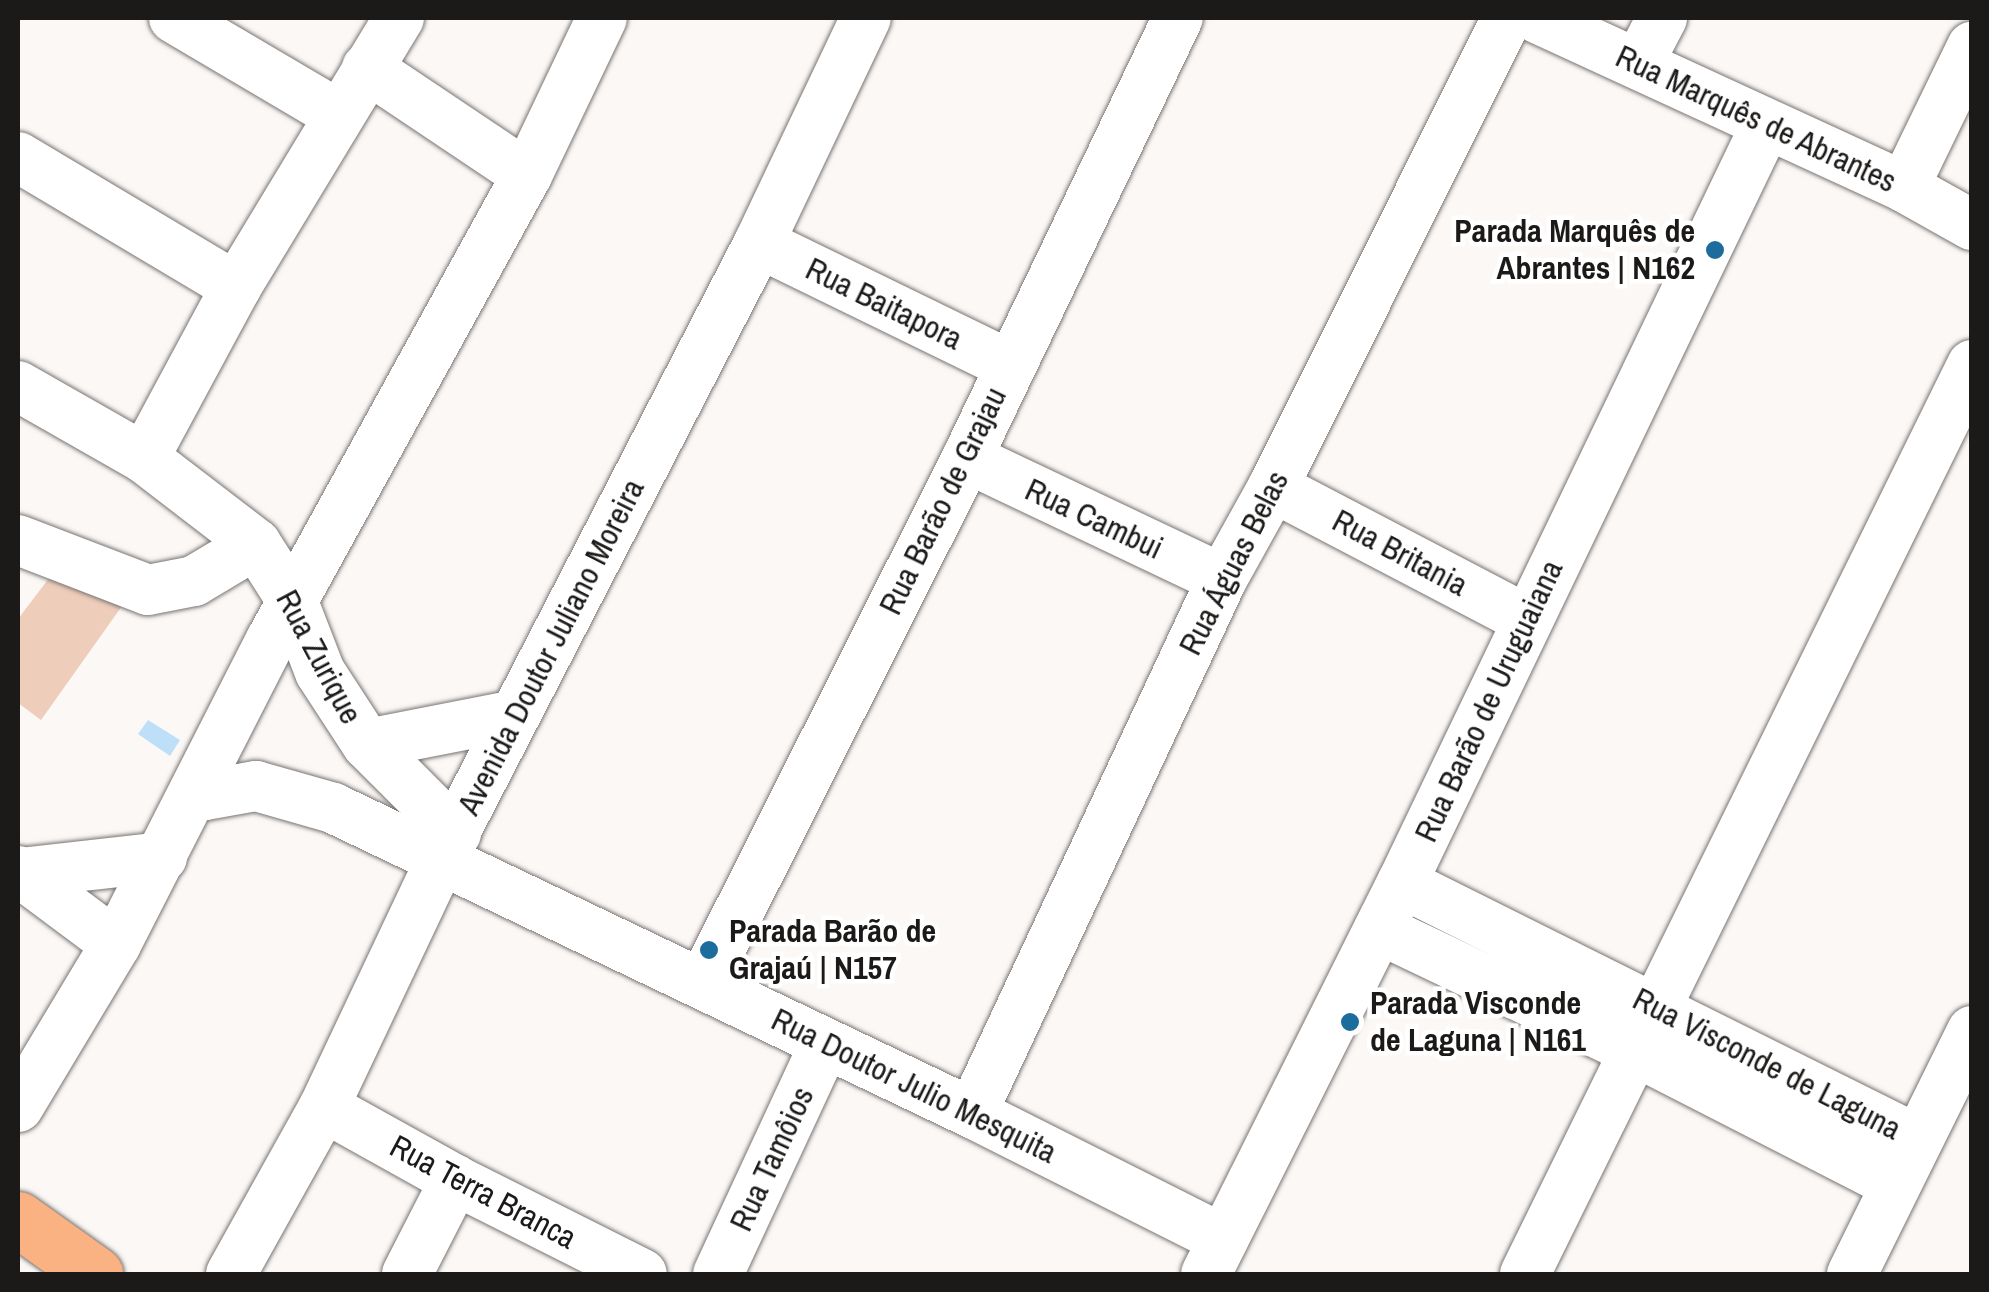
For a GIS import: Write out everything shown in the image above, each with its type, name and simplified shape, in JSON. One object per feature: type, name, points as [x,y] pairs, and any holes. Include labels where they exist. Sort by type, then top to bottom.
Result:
[{"type":"main road","points":[[18,1218],[94,1274]]},
{"type":"street","points":[[174,18],[337,114]]},
{"type":"street","points":[[144,458],[236,287],[337,114],[399,18]]},
{"type":"street","points":[[18,1107],[116,944],[293,602],[527,175],[602,18]]},
{"type":"street","name":"Avenida Doutor Juliano Moreira","points":[[232,1274],[324,1107],[449,846],[760,244],[866,18]]},
{"type":"street","name":"Rua Barão de Grajau","points":[[703,983],[967,458],[1008,365],[1178,18]]},
{"type":"street","name":"Rua Águas Belas","points":[[972,1112],[1222,579],[1274,487],[1507,18]]},
{"type":"street","name":"Rua Marquês de Abrantes","points":[[1538,18],[1904,188],[1972,224]]},
{"type":"street","points":[[1638,64],[1662,18]]},
{"type":"street","points":[[1904,188],[1972,48]]},
{"type":"street","points":[[367,68],[527,175]]},
{"type":"street","name":"Rua Barão de Uruguaiana","points":[[1214,1257],[1402,883],[1766,125]]},
{"type":"street","points":[[18,158],[236,287]]},
{"type":"street","name":"Rua Baitapora","points":[[760,244],[1008,365]]},
{"type":"street","points":[[1525,1274],[1972,365]]},
{"type":"street","name":"Rua Zurique","points":[[18,386],[144,458],[256,544],[293,602],[320,672],[367,744],[515,716]]},
{"type":"street","name":"Rua Cambui","points":[[967,458],[1222,579]]},
{"type":"street","name":"Rua Britania","points":[[1274,487],[1527,620]]},
{"type":"street","points":[[18,540],[148,590],[194,581],[256,544]]},
{"type":"street","points":[[367,744],[449,846]]},
{"type":"street","name":"Rua Doutor Julio Mesquita","points":[[194,792],[220,794],[256,786],[284,791],[449,846],[703,983],[972,1112],[1214,1257]]},
{"type":"street","points":[[19,872],[162,857]]},
{"type":"street","points":[[19,872],[116,944]]},
{"type":"street","name":"Rua Visconde de Laguna","points":[[1402,883],[1656,1006],[1916,1140]]},
{"type":"street","name":"Rua Visconde de Laguna","points":[[1379,929],[1633,1050],[1895,1184]]},
{"type":"street","points":[[1852,1274],[1972,1031]]},
{"type":"street","name":"Rua Tamôios","points":[[718,1274],[825,1044]]},
{"type":"street","name":"Rua Terra Branca","points":[[324,1107],[455,1180],[642,1274]]},
{"type":"street","points":[[407,1274],[455,1180]]},
{"type":"shaded area","points":[[62,561],[122,606],[41,720],[18,703],[18,619]]},
{"type":"water","points":[[148,720],[180,740],[170,756],[138,734]]},
{"type":"place","name":"Parada Marquês de Abrantes | N162","points":[[1715,250]]},
{"type":"place","name":"Parada Barão de Grajaú | N157","points":[[709,950]]},
{"type":"place","name":"Parada Visconde de Laguna | N161","points":[[1350,1022]]}]
